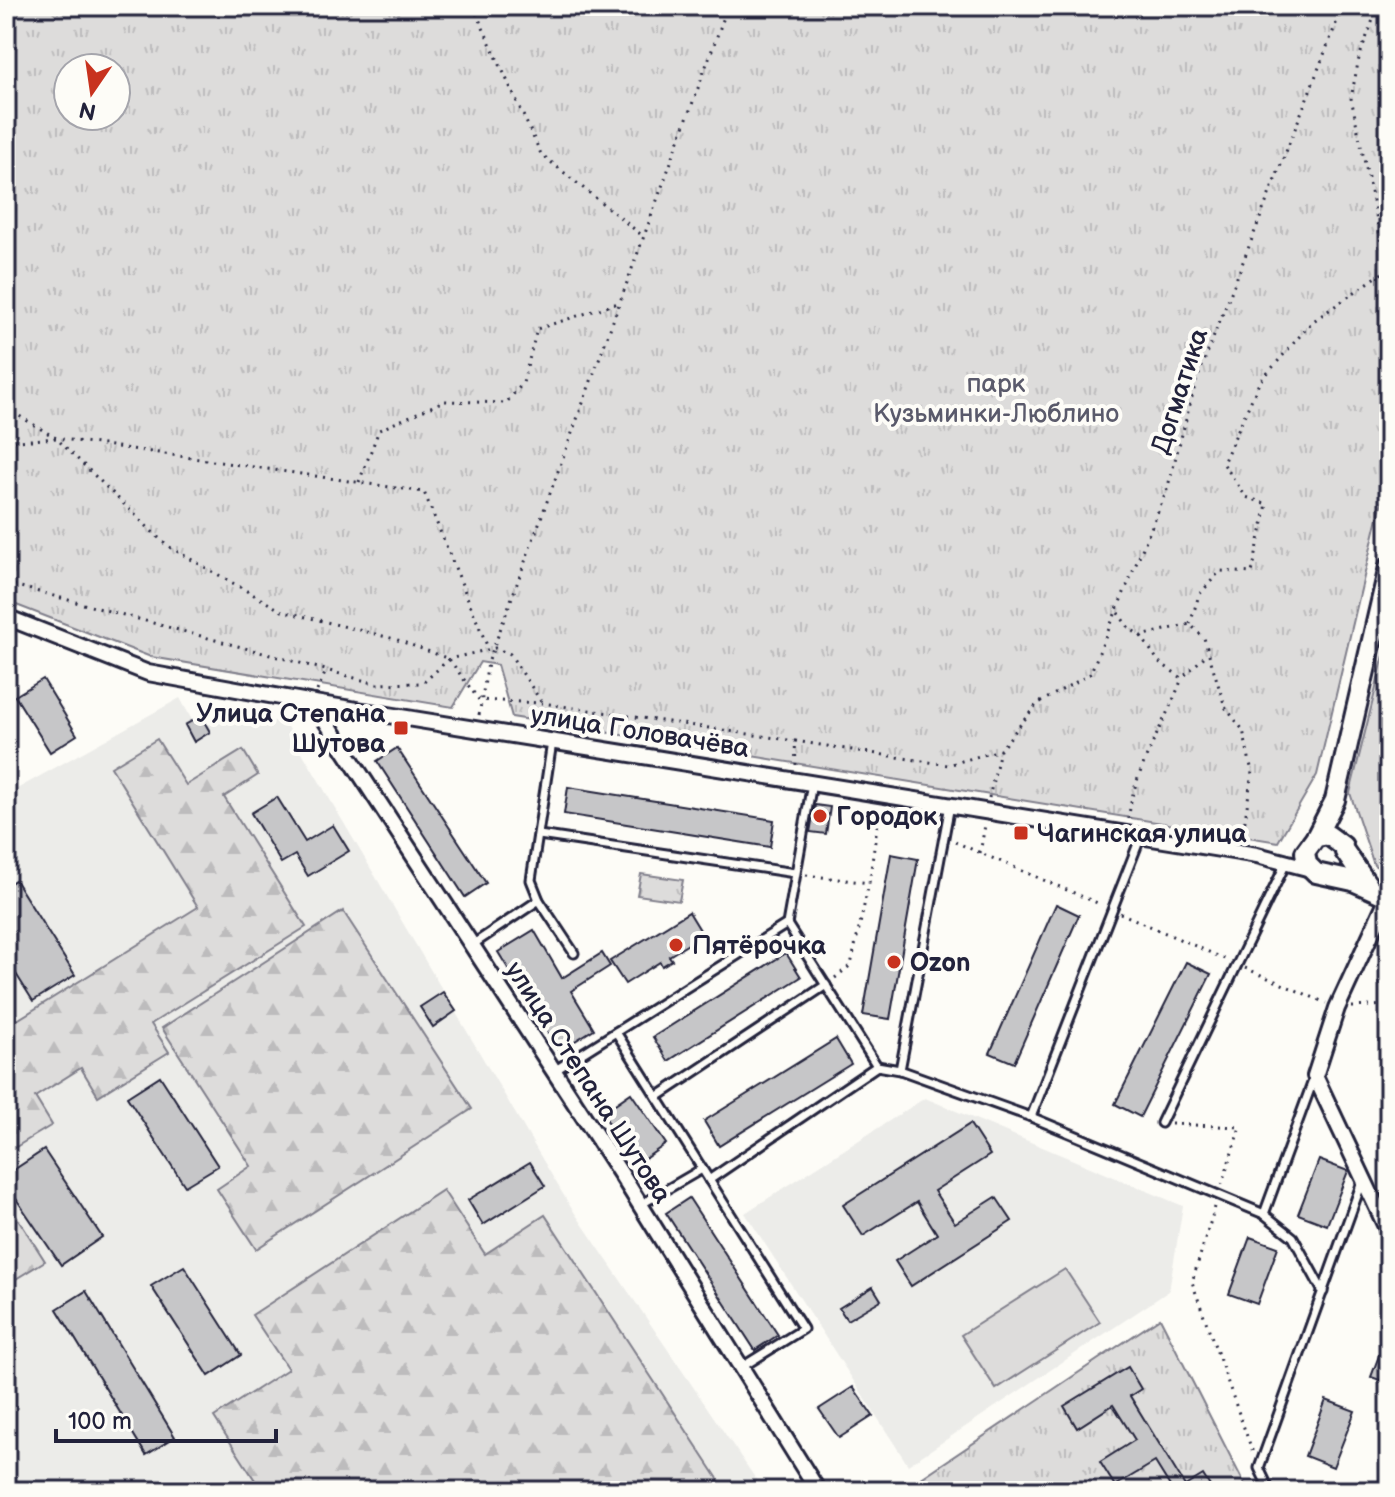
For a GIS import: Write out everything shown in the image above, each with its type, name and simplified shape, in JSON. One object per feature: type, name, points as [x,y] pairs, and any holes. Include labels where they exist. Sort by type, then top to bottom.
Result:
[{"type":"street","points":[[1384,894],[1320,872],[1305,852],[1335,800],[1389,567]]},
{"type":"street","name":"улица Головачёва","points":[[6,617],[148,673],[478,730],[950,805],[987,817],[1243,852],[1281,859],[1320,872]]},
{"type":"street","name":"улица Степана Шутова","points":[[314,703],[640,1205],[818,1491]]},
{"type":"street","points":[[1320,872],[1343,864],[1344,849],[1335,800]]},
{"type":"street","points":[[1281,859],[1314,839],[1328,835],[1344,849],[1358,876],[1384,894]]},
{"type":"street","points":[[1384,894],[1337,1008],[1315,1076],[1389,1233]]},
{"type":"lane","points":[[552,742],[531,880],[539,900],[574,953]]},
{"type":"lane","points":[[812,783],[787,924],[877,1066]]},
{"type":"lane","points":[[900,1070],[950,805]]},
{"type":"lane","points":[[539,835],[795,873]]},
{"type":"lane","points":[[1031,1117],[1112,910],[1134,835]]},
{"type":"lane","points":[[1161,1123],[1240,965],[1281,859]]},
{"type":"lane","points":[[472,945],[539,900]]},
{"type":"lane","points":[[554,1071],[787,924]]},
{"type":"lane","points":[[657,1097],[826,985]]},
{"type":"lane","points":[[616,1032],[803,1329],[740,1368]]},
{"type":"lane","points":[[709,1180],[877,1066],[900,1070],[1031,1117],[1264,1214],[1293,1237],[1323,1292]]},
{"type":"lane","points":[[1264,1214],[1315,1076]]},
{"type":"lane","points":[[640,1205],[702,1169]]},
{"type":"lane","points":[[1270,1491],[1259,1468],[1363,1178]]},
{"type":"path","points":[[473,6],[541,154],[644,237]]},
{"type":"path","points":[[478,730],[479,700],[495,648],[728,6]]},
{"type":"path","name":"Догматика","points":[[1000,750],[1037,704],[1090,674],[1167,490],[1196,382],[1343,6]]},
{"type":"path","points":[[1378,6],[1359,58],[1351,98],[1385,271],[1389,276]]},
{"type":"path","points":[[1190,624],[1199,595],[1220,571],[1252,573],[1267,504],[1246,497],[1223,463],[1259,383],[1312,322],[1385,271]]},
{"type":"path","points":[[359,482],[379,430],[444,401],[506,403],[523,383],[537,329],[621,302]]},
{"type":"path","points":[[6,408],[56,438],[166,545],[282,611],[395,639],[449,659],[479,700]]},
{"type":"path","points":[[6,442],[56,438],[424,492],[488,648]]},
{"type":"path","points":[[6,583],[377,684],[423,683],[449,659],[495,648],[510,654],[542,703]]},
{"type":"path","points":[[1117,612],[1129,628],[1141,636],[1159,662],[1182,678]]},
{"type":"path","points":[[1141,636],[1190,624]]},
{"type":"path","points":[[1190,624],[1204,638],[1225,707],[1243,730],[1252,772],[1243,852]]},
{"type":"path","points":[[1134,835],[1131,794],[1182,678],[1209,652]]},
{"type":"path","points":[[314,703],[327,669]]},
{"type":"path","points":[[479,700],[542,703],[948,765],[1000,750],[980,853]]},
{"type":"path","points":[[793,780],[795,741]]},
{"type":"path","points":[[826,985],[851,965],[869,883],[882,794]]},
{"type":"path","points":[[944,837],[1337,1008],[1389,1005]]},
{"type":"path","points":[[795,873],[869,883]]},
{"type":"path","points":[[1161,1123],[1240,1127],[1192,1282],[1259,1468]]},
{"type":"shaded area","points":[[180,698],[199,733],[231,707],[286,725],[570,1206],[764,1491],[6,1491],[6,795]]},
{"type":"shaded area","points":[[925,1098],[1183,1206],[1169,1291],[908,1465],[745,1213]]},
{"type":"green space","name":"парк Кузьминки-Люблино","points":[[6,6],[1389,6],[1389,471],[1317,775],[1278,842],[512,717],[497,665],[480,662],[453,707],[151,657],[6,601]]},
{"type":"green space","points":[[1389,635],[1389,873],[1374,865],[1350,793]]},
{"type":"green space","points":[[157,739],[186,785],[243,750],[258,775],[224,797],[306,927],[151,1024],[169,1052],[98,1096],[81,1068],[35,1097],[52,1125],[6,1153],[6,1027],[198,907],[111,767]]},
{"type":"green space","points":[[641,874],[683,880],[679,901],[637,895]]},
{"type":"green space","points":[[343,911],[472,1109],[256,1249],[217,1189],[251,1166],[162,1028]]},
{"type":"green space","points":[[443,1190],[485,1254],[545,1215],[726,1491],[390,1491],[385,1484],[375,1491],[262,1491],[214,1417],[288,1369],[252,1315]]},
{"type":"green space","points":[[6,1200],[45,1261],[6,1285]]},
{"type":"green space","points":[[1065,1269],[1100,1322],[996,1389],[961,1335]]},
{"type":"green space","points":[[1160,1318],[1248,1491],[902,1491]]},
{"type":"building","points":[[43,679],[77,735],[50,752],[15,696]]},
{"type":"building","points":[[201,716],[210,732],[194,742],[185,725]]},
{"type":"building","points":[[397,748],[486,883],[465,897],[377,761]]},
{"type":"building","points":[[568,787],[774,820],[770,847],[564,814]]},
{"type":"building","points":[[277,797],[305,842],[333,825],[349,851],[308,876],[295,855],[281,863],[251,813]]},
{"type":"building","points":[[815,805],[830,807],[826,834],[810,832]]},
{"type":"building","points":[[891,854],[918,859],[890,1019],[863,1015]]},
{"type":"building","points":[[15,880],[75,975],[33,1001],[6,958],[6,886]]},
{"type":"building","points":[[1056,904],[1079,915],[1014,1063],[990,1053]]},
{"type":"building","points":[[689,912],[703,935],[669,956],[672,960],[662,966],[660,962],[625,984],[610,961]]},
{"type":"building","points":[[534,930],[562,978],[602,953],[610,966],[571,991],[594,1029],[559,1051],[498,952]]},
{"type":"building","points":[[786,953],[801,977],[668,1061],[653,1037]]},
{"type":"building","points":[[1186,962],[1211,974],[1140,1117],[1115,1104]]},
{"type":"building","points":[[443,992],[456,1011],[433,1027],[420,1007]]},
{"type":"building","points":[[836,1039],[851,1064],[719,1146],[704,1121]]},
{"type":"building","points":[[160,1076],[218,1166],[185,1186],[127,1097]]},
{"type":"building","points":[[631,1093],[666,1144],[637,1164],[602,1113]]},
{"type":"building","points":[[970,1124],[990,1155],[934,1191],[955,1223],[996,1197],[1012,1221],[911,1286],[895,1261],[937,1234],[917,1202],[863,1236],[843,1205]]},
{"type":"building","points":[[44,1150],[102,1237],[61,1265],[6,1184],[6,1175]]},
{"type":"building","points":[[1319,1160],[1348,1171],[1327,1225],[1298,1214]]},
{"type":"building","points":[[530,1162],[545,1186],[483,1225],[468,1200]]},
{"type":"building","points":[[689,1198],[778,1335],[755,1350],[666,1213]]},
{"type":"building","points":[[1250,1237],[1278,1247],[1257,1304],[1229,1294]]},
{"type":"building","points":[[184,1266],[241,1355],[209,1376],[151,1286]]},
{"type":"building","points":[[873,1287],[881,1300],[847,1320],[839,1308]]},
{"type":"building","points":[[86,1291],[175,1437],[146,1455],[57,1309]]},
{"type":"building","points":[[1389,1332],[1389,1383],[1371,1377]]},
{"type":"building","points":[[1128,1367],[1141,1389],[1130,1396],[1185,1486],[1203,1475],[1213,1491],[1173,1491],[1155,1462],[1115,1486],[1100,1462],[1135,1440],[1113,1405],[1077,1428],[1064,1406]]},
{"type":"building","points":[[853,1387],[873,1416],[839,1438],[819,1409]]},
{"type":"building","points":[[1326,1400],[1355,1411],[1333,1467],[1305,1456]]},
{"type":"place","name":"Улица Степана Шутова","points":[[401,728]]},
{"type":"place","name":"Городок","points":[[820,816]]},
{"type":"place","name":"Чагинская улица","points":[[1021,833]]},
{"type":"place","name":"Пятёрочка","points":[[676,945]]},
{"type":"place","name":"Ozon","points":[[894,962]]}]
